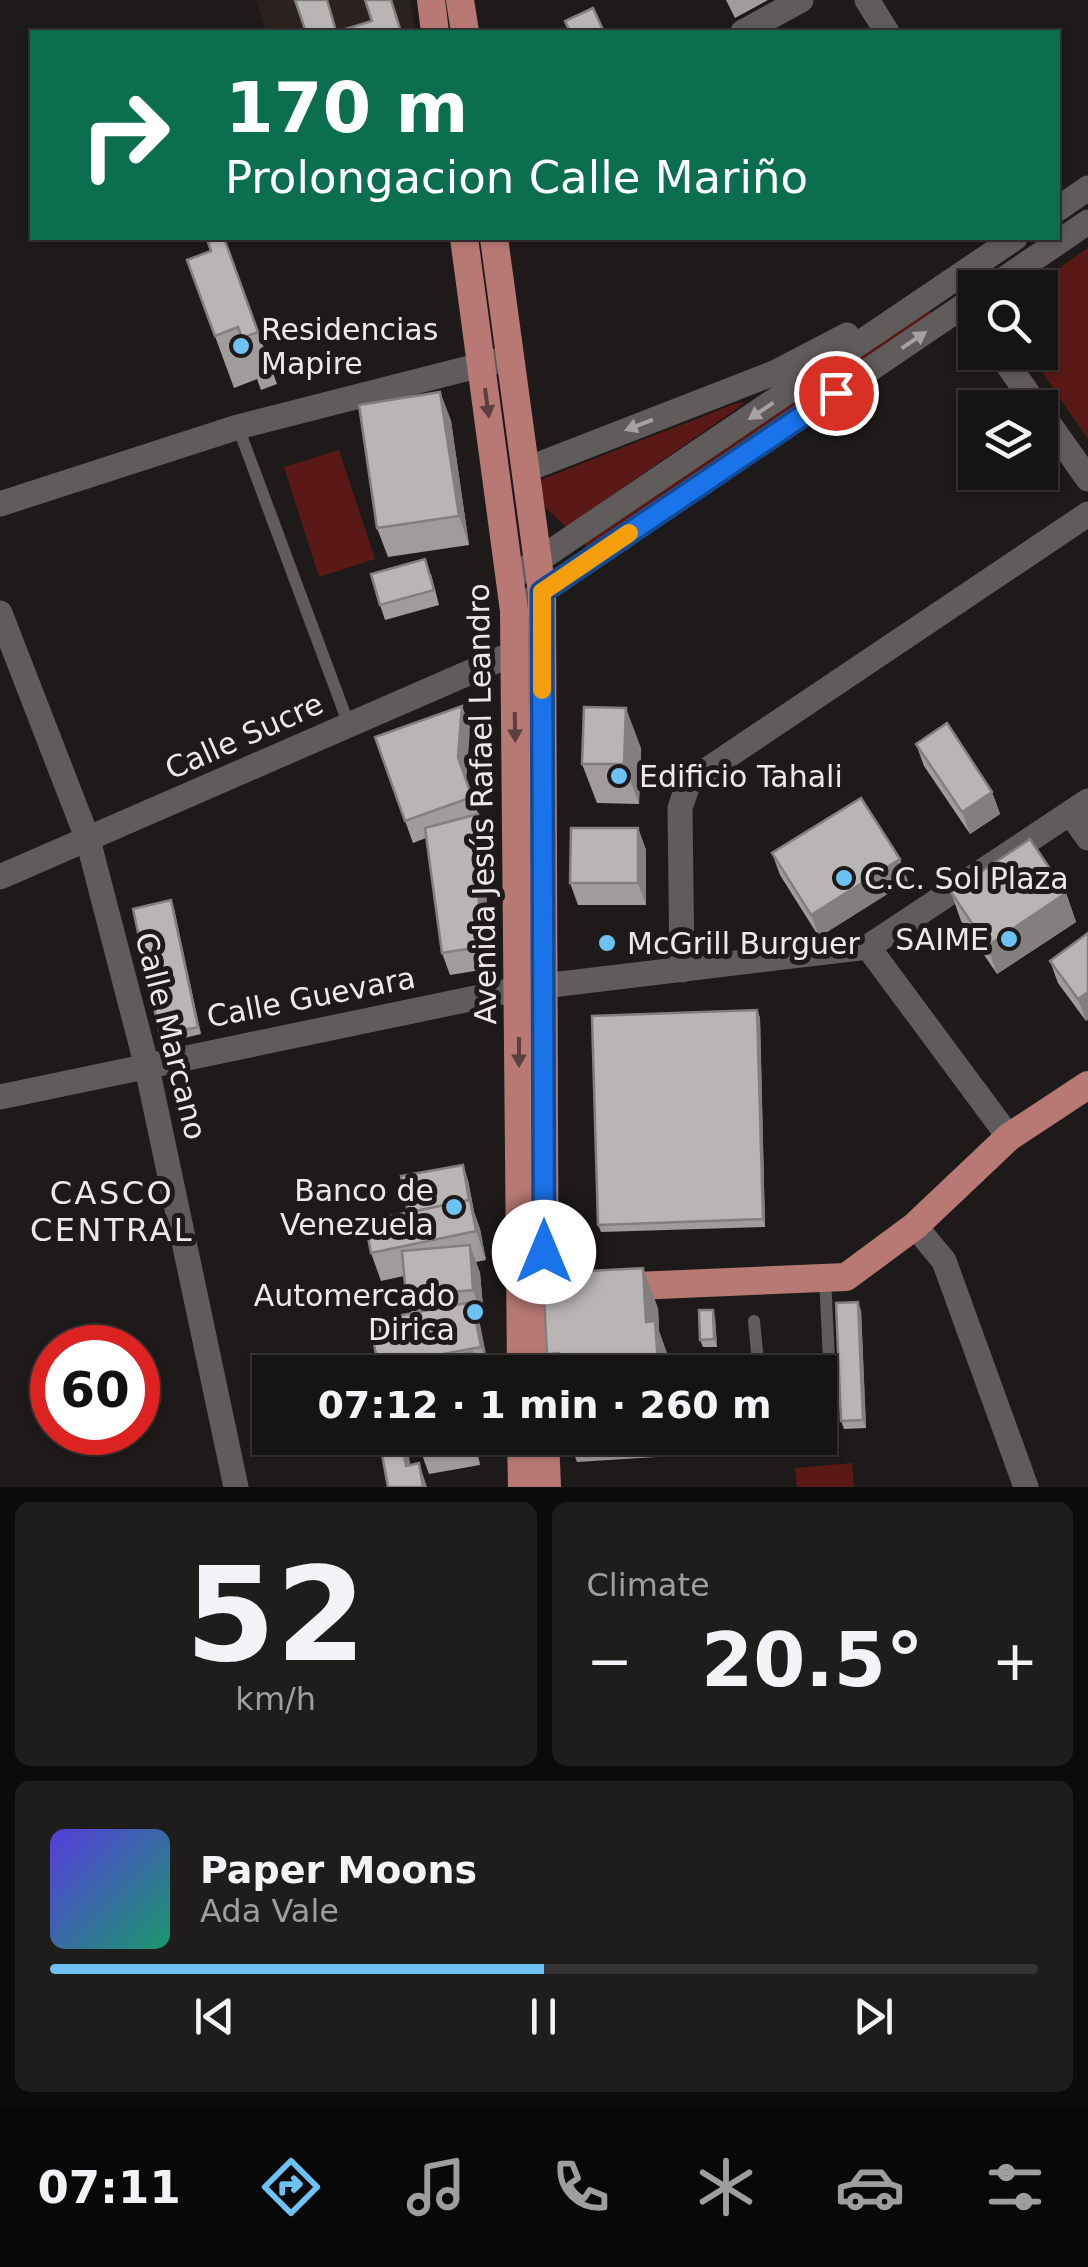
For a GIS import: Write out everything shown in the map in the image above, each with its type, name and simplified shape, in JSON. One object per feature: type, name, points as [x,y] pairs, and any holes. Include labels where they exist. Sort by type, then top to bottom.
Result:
[{"type":"main road","points":[[431,0],[435,30]]},
{"type":"main road","points":[[460,0],[465,30]]},
{"type":"main road","name":"Avenida Jesús Rafael Leandro","points":[[465,240],[525,470],[542,592],[531,988],[532,1289],[523,1355]]},
{"type":"main road","name":"Avenida Jesús Rafael Leandro","points":[[494,240],[495,361],[514,611],[531,988]]},
{"type":"main road","points":[[532,1289],[846,1277],[915,1226],[1009,1137],[1088,1086]]},
{"type":"main road","name":"Avenida Jesús Rafael Leandro","points":[[532,1289],[542,1355]]},
{"type":"main road","points":[[521,1455],[522,1487]]},
{"type":"main road","points":[[546,1455],[548,1487]]},
{"type":"street","points":[[747,30],[801,0]]},
{"type":"street","points":[[866,0],[886,30]]},
{"type":"street","points":[[1060,207],[1088,188]]},
{"type":"street","points":[[1017,270],[1088,222]]},
{"type":"street","points":[[512,578],[1013,240]]},
{"type":"street","points":[[1017,240],[1032,260]]},
{"type":"street","points":[[950,282],[958,291]]},
{"type":"street","points":[[525,470],[774,373],[950,282]]},
{"type":"street","points":[[514,611],[958,316]]},
{"type":"street","points":[[0,504],[238,427],[495,361]]},
{"type":"street","points":[[1058,437],[1088,480]]},
{"type":"street","points":[[682,970],[680,808],[688,782],[1088,514]]},
{"type":"street","name":"Calle Marcano","points":[[0,613],[88,840],[146,1063],[236,1487]]},
{"type":"street","name":"Calle Sucre","points":[[0,877],[514,654]]},
{"type":"street","points":[[1009,1137],[868,946],[1080,808],[1088,838]]},
{"type":"street","name":"Calle Guevara","points":[[0,1097],[146,1063],[531,988],[868,946]]},
{"type":"street","points":[[915,1226],[944,1261],[1026,1487]]},
{"type":"lane","points":[[238,427],[349,725]]},
{"type":"lane","points":[[825,1278],[829,1355]]},
{"type":"lane","points":[[754,1322],[758,1355]]},
{"type":"shaded area","points":[[256,0],[410,0],[416,30],[265,30]]},
{"type":"shaded area","points":[[1088,248],[1088,439],[1041,370],[1058,370],[1056,270]]},
{"type":"shaded area","points":[[928,309],[933,316],[589,551],[584,544]]},
{"type":"shaded area","points":[[745,403],[566,527],[545,507],[540,480]]},
{"type":"shaded area","points":[[339,450],[375,559],[319,577],[284,467]]},
{"type":"shaded area","points":[[852,1463],[854,1487],[797,1487],[795,1468]]},
{"type":"building","points":[[295,0],[327,0],[336,30],[305,30]]},
{"type":"building","points":[[365,0],[391,0],[400,30],[342,30],[372,21]]},
{"type":"building","points":[[593,8],[603,30],[569,30],[565,21]]},
{"type":"building","points":[[225,240],[258,332],[242,338],[238,327],[215,336],[187,260],[211,251],[208,242]]},
{"type":"building","points":[[440,392],[459,516],[377,528],[359,405]]},
{"type":"building","points":[[425,559],[434,590],[380,605],[371,574]]},
{"type":"building","points":[[462,706],[458,757],[472,797],[405,821],[375,737]]},
{"type":"building","points":[[584,707],[626,708],[624,764],[582,764]]},
{"type":"building","points":[[947,723],[992,792],[962,812],[916,744]]},
{"type":"building","name":"C.C. Sol Plaza","points":[[861,798],[900,859],[811,915],[772,853]]},
{"type":"building","points":[[478,814],[479,947],[442,953],[425,828]]},
{"type":"building","points":[[571,828],[638,828],[638,883],[570,883]]},
{"type":"building","points":[[1030,839],[1066,893],[987,946],[951,892]]},
{"type":"building","points":[[171,900],[198,1027],[160,1035],[133,909]]},
{"type":"building","points":[[1088,933],[1088,992],[1078,999],[1050,961]]},
{"type":"building","points":[[757,1010],[763,1219],[598,1225],[592,1016]]},
{"type":"building","points":[[463,1165],[469,1200],[408,1213],[401,1176]]},
{"type":"building","points":[[470,1200],[476,1231],[371,1253],[365,1221]]},
{"type":"building","points":[[470,1245],[473,1290],[406,1296],[402,1251]]},
{"type":"building","points":[[643,1268],[646,1322],[655,1321],[657,1355],[547,1354],[547,1285],[570,1272]]},
{"type":"building","points":[[472,1302],[481,1347],[438,1355],[376,1355],[370,1321]]},
{"type":"building","points":[[858,1302],[863,1420],[841,1421],[836,1303]]},
{"type":"building","points":[[699,1310],[713,1310],[714,1339],[700,1340]]},
{"type":"building","points":[[382,1455],[404,1455],[406,1466],[419,1463],[423,1487],[388,1487]]},
{"type":"slow traffic","points":[[542,690],[542,592],[629,533]]},
{"type":"place","name":"Residencias Mapire","points":[[241,346]]},
{"type":"place","name":"Edificio Tahali","points":[[619,776]]},
{"type":"place","name":"C.C. Sol Plaza","points":[[844,878]]},
{"type":"place","name":"SAIME","points":[[1009,939]]},
{"type":"place","name":"McGrill Burguer","points":[[607,943]]},
{"type":"place","name":"Banco de Venezuela","points":[[454,1207]]},
{"type":"place","name":"Automercado Dirica","points":[[475,1312]]},
{"type":"district","name":"CASCO CENTRAL","points":[[112,1212]]},
{"type":"route","points":[[544,1252],[542,592],[836,393]]}]
